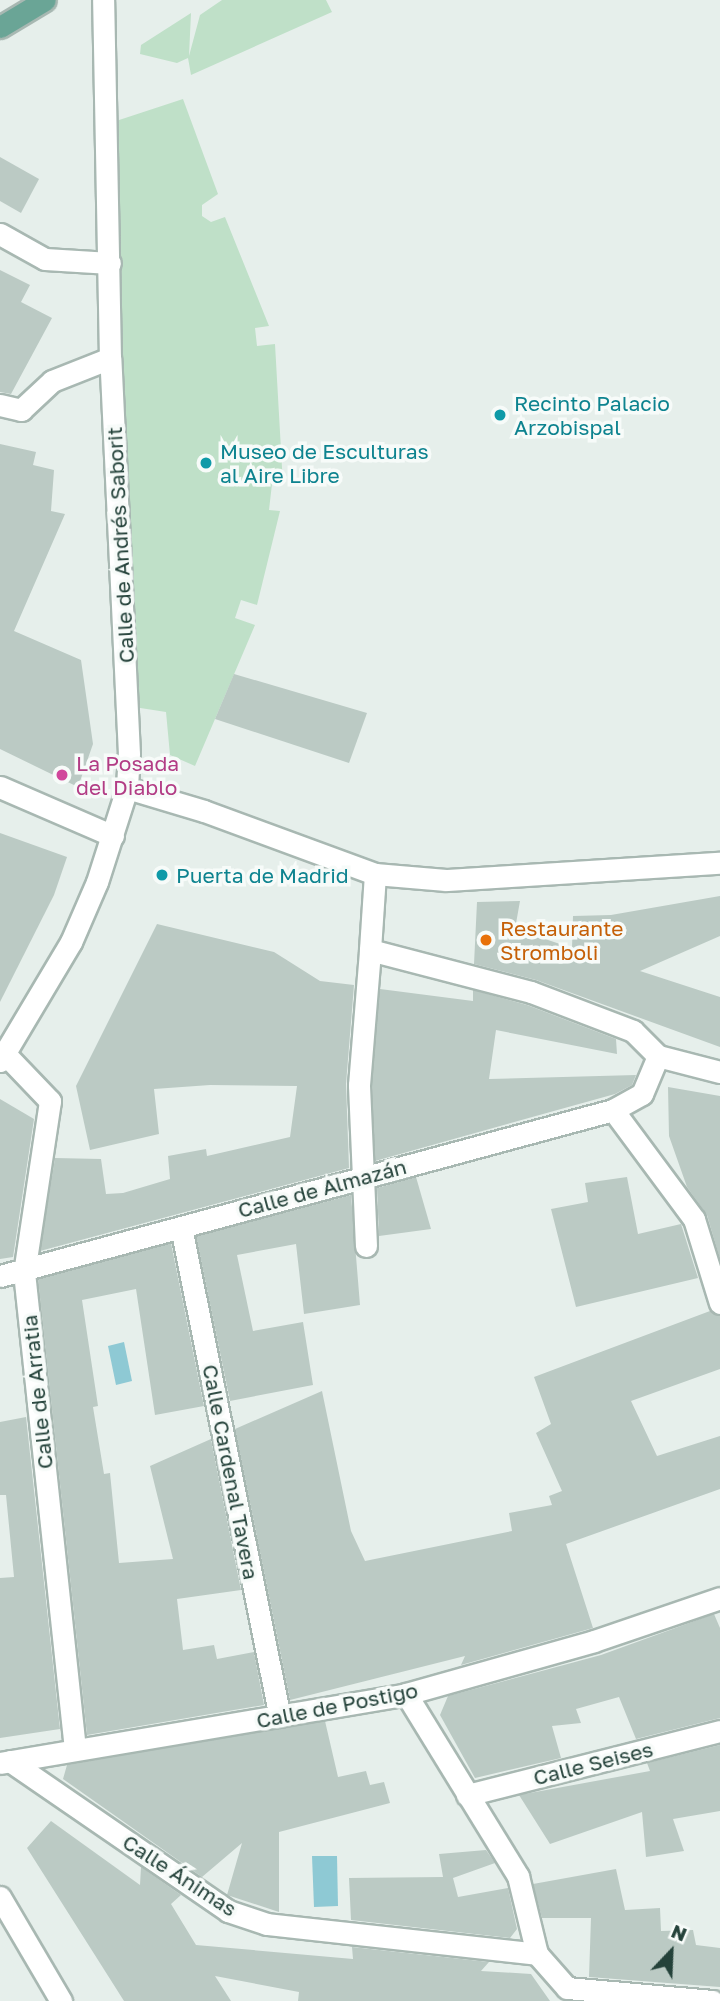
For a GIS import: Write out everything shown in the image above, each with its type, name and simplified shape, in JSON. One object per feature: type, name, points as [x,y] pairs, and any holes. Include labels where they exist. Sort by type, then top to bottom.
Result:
[{"type":"main road","points":[[0,27],[45,0]]},
{"type":"street","name":"Calle de Andrés Saborit","points":[[2,1058],[71,942],[113,836],[127,788],[129,754],[110,358],[103,0]]},
{"type":"street","points":[[0,234],[45,259],[110,264]]},
{"type":"street","points":[[0,405],[22,410],[52,381],[110,358]]},
{"type":"street","points":[[0,787],[113,836]]},
{"type":"street","points":[[127,788],[204,811],[375,874],[446,880],[720,863]]},
{"type":"street","points":[[366,1246],[359,1085],[375,874]]},
{"type":"street","points":[[370,950],[531,992],[633,1031],[658,1056],[720,1072]]},
{"type":"street","name":"Calle de Almazán","points":[[0,1276],[24,1272],[613,1110],[642,1094],[658,1056]]},
{"type":"street","name":"Calle de Arratia","points":[[2,1058],[50,1101],[24,1272],[75,1748]]},
{"type":"street","points":[[613,1110],[694,1219],[720,1303]]},
{"type":"street","name":"Calle Cardenal Tavera","points":[[181,1227],[281,1716]]},
{"type":"street","name":"Calle de Postigo","points":[[5,1762],[405,1694],[594,1641],[720,1599]]},
{"type":"street","points":[[405,1694],[518,1876],[537,1954],[571,1994],[712,2001]]},
{"type":"street","name":"Calle Seises","points":[[467,1796],[720,1731]]},
{"type":"street","name":"Calle Ánimas","points":[[5,1762],[228,1912],[267,1924],[537,1954]]},
{"type":"street","points":[[0,1897],[61,2001]]},
{"type":"green space","points":[[222,0],[326,0],[332,12],[191,75],[188,58],[177,63],[140,54],[141,45],[191,13],[189,56],[200,15]]},
{"type":"green space","points":[[183,99],[218,194],[202,205],[202,216],[211,222],[225,217],[269,326],[255,328],[257,346],[275,344],[283,485],[272,484],[269,510],[280,511],[257,605],[241,600],[235,618],[255,625],[195,766],[170,755],[166,712],[134,707],[113,122]]},
{"type":"water","points":[[124,1342],[132,1381],[116,1385],[108,1346]]},
{"type":"water","points":[[312,1856],[337,1856],[338,1906],[314,1907]]},
{"type":"building","points":[[0,157],[39,179],[21,213],[0,201]]},
{"type":"building","points":[[0,270],[30,285],[21,302],[52,318],[11,394],[0,392]]},
{"type":"building","points":[[0,444],[36,452],[33,465],[54,470],[51,511],[65,514],[14,631],[81,660],[93,744],[78,787],[0,749]]},
{"type":"building","points":[[234,674],[367,713],[349,763],[215,719]]},
{"type":"building","points":[[0,833],[67,857],[54,895],[0,1002]]},
{"type":"building","points":[[720,896],[720,936],[640,971],[720,997],[720,1047],[536,980],[474,964],[477,902],[520,901],[515,929],[572,948],[573,916],[611,915]]},
{"type":"building","points":[[157,924],[274,952],[320,981],[354,985],[346,1084],[349,1168],[40,1251],[55,1158],[101,1159],[106,1194],[123,1193],[170,1179],[168,1156],[206,1149],[207,1156],[290,1137],[297,1086],[210,1085],[154,1089],[159,1134],[90,1150],[76,1086]]},
{"type":"building","points":[[380,989],[473,1001],[473,990],[527,1005],[616,1039],[617,1054],[496,1030],[489,1079],[636,1075],[632,1085],[615,1094],[375,1161],[372,1085]]},
{"type":"building","points":[[668,1087],[720,1096],[720,1259],[707,1215],[687,1187],[669,1136]]},
{"type":"building","points":[[0,1099],[34,1119],[13,1257],[0,1259]]},
{"type":"building","points":[[416,1177],[431,1229],[379,1236],[377,1188]]},
{"type":"building","points":[[627,1177],[638,1234],[681,1224],[698,1278],[576,1307],[551,1209],[588,1202],[585,1183]]},
{"type":"building","points":[[351,1195],[360,1305],[304,1314],[296,1244],[237,1255],[253,1331],[303,1322],[313,1385],[230,1401],[196,1236]]},
{"type":"building","points":[[171,1243],[204,1406],[155,1415],[136,1289],[82,1300],[98,1406],[93,1407],[104,1474],[110,1473],[119,1563],[173,1559],[150,1466],[211,1439],[241,1590],[177,1599],[183,1650],[214,1645],[217,1659],[254,1652],[264,1705],[87,1735],[38,1279]]},
{"type":"building","points":[[710,1311],[720,1316],[720,1369],[631,1401],[657,1456],[720,1436],[720,1489],[566,1544],[593,1628],[461,1665],[465,1656],[290,1700],[235,1429],[322,1391],[351,1531],[365,1561],[512,1531],[509,1513],[552,1505],[549,1496],[562,1491],[536,1433],[551,1424],[534,1377]]},
{"type":"building","points":[[26,1417],[60,1729],[0,1738],[0,1578],[14,1577],[6,1495],[0,1495],[0,1422]]},
{"type":"building","points":[[714,1614],[720,1628],[720,1718],[636,1739],[619,1697],[576,1709],[581,1723],[552,1726],[561,1758],[475,1778],[440,1715],[448,1696],[601,1655]]},
{"type":"building","points":[[325,1721],[338,1777],[366,1771],[370,1785],[384,1782],[390,1803],[279,1832],[279,1912],[227,1895],[242,1843],[202,1877],[63,1779],[67,1765]]},
{"type":"building","points":[[720,1745],[720,1811],[673,1819],[684,1851],[646,1857],[642,1812],[550,1844],[519,1795],[650,1771],[647,1763]]},
{"type":"building","points":[[51,1821],[140,1885],[141,1867],[181,1895],[171,1904],[196,1945],[353,1959],[352,1947],[489,1962],[481,1971],[531,1974],[550,2001],[298,2001],[299,1992],[215,1976],[231,2001],[124,2001],[27,1848]]},
{"type":"building","points":[[486,1850],[495,1863],[453,1878],[458,1897],[508,1888],[517,1929],[510,1938],[351,1920],[349,1878],[443,1877],[439,1854]]},
{"type":"building","points":[[616,1869],[625,1910],[660,1908],[661,1931],[693,1930],[696,1945],[720,1948],[720,1987],[589,1977],[591,1918],[542,1918],[533,1884]]},
{"type":"place","name":"Recinto Palacio Arzobispal","points":[[500,415]]},
{"type":"place","name":"Museo de Esculturas al Aire Libre","points":[[206,463]]},
{"type":"place","name":"La Posada del Diablo","points":[[62,775]]},
{"type":"place","name":"Puerta de Madrid","points":[[162,875]]},
{"type":"place","name":"Restaurante Stromboli","points":[[486,940]]}]
